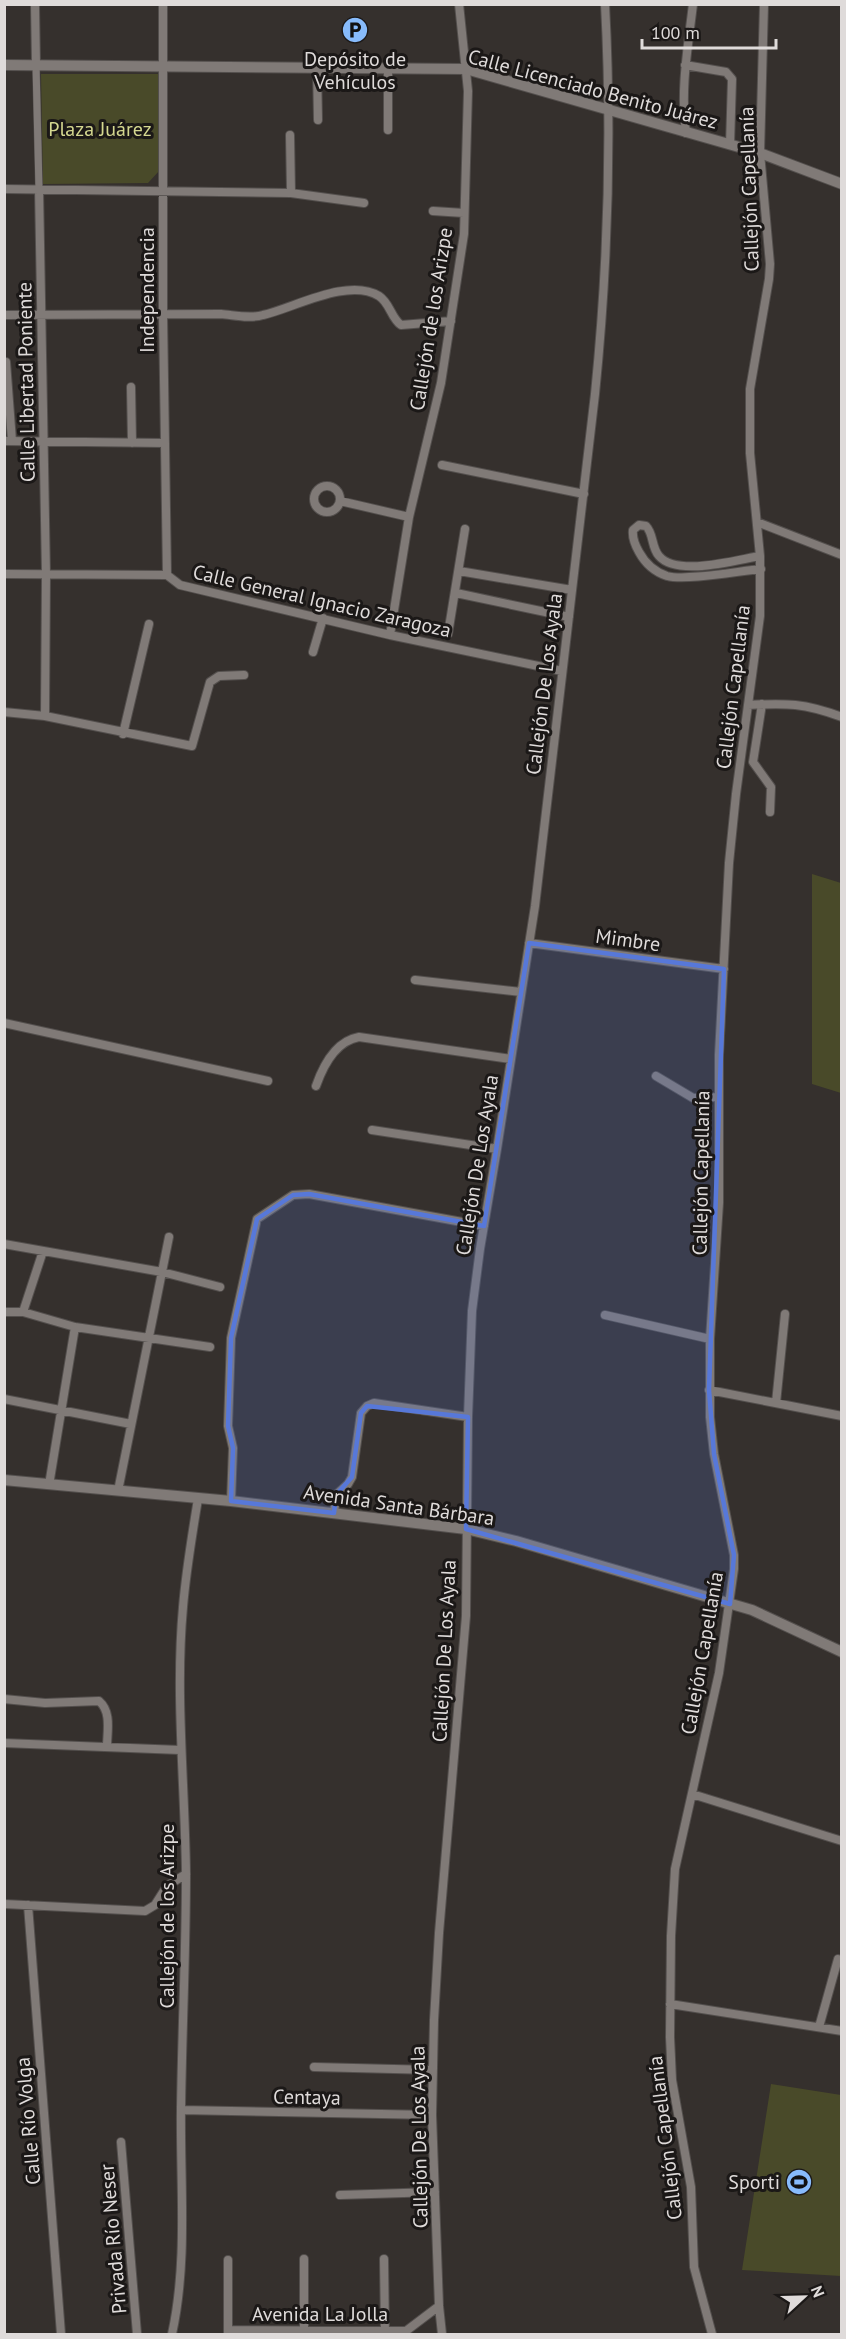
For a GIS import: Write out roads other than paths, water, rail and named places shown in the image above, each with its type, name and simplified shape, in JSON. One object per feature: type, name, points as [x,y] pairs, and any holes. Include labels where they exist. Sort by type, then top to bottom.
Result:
[{"type":"street","points":[[35,4],[39,189]]},
{"type":"street","name":"Independencia","points":[[163,4],[163,314],[167,575]]},
{"type":"street","name":"Callejón de los Arizpe","points":[[390,635],[409,517],[441,383],[460,269],[467,160],[466,69],[459,4]]},
{"type":"street","name":"Callejón De Los Ayala","points":[[442,2334],[432,2115],[433,2070],[439,1926],[465,1643],[472,1311],[529,943],[602,329],[606,245],[608,57],[605,4]]},
{"type":"street","points":[[686,133],[685,65],[693,4]]},
{"type":"street","name":"Callejón Capellanía","points":[[712,2334],[694,2267],[691,2187],[672,2080],[671,1936],[675,1869],[719,1673],[730,1604],[734,1555],[714,1454],[709,1390],[719,1203],[719,1097],[729,863],[760,615],[761,569],[750,453],[750,389],[770,264],[760,153],[764,4]]},
{"type":"street","name":"Calle Licenciado Benito Juárez","points":[[4,65],[466,69],[760,153],[842,184]]},
{"type":"street","points":[[685,65],[726,72],[732,79],[729,145]]},
{"type":"street","points":[[317,68],[318,120]]},
{"type":"street","points":[[388,68],[388,130]]},
{"type":"street","points":[[290,135],[291,193]]},
{"type":"street","points":[[4,189],[291,193],[364,203]]},
{"type":"street","name":"Calle Libertad Poniente","points":[[39,189],[46,574],[45,716]]},
{"type":"street","points":[[433,211],[464,213]]},
{"type":"street","points":[[4,315],[221,314],[255,317],[331,294],[359,290],[378,295],[385,301],[401,325],[451,321]]},
{"type":"street","points":[[6,362],[8,441],[165,443]]},
{"type":"street","points":[[131,387],[132,443]]},
{"type":"street","points":[[442,465],[584,494]]},
{"type":"street","points":[[340,501],[409,517]]},
{"type":"street","points":[[757,522],[842,555]]},
{"type":"street","points":[[760,556],[693,566],[671,565],[657,555],[650,531],[646,526],[639,525],[633,530],[632,537],[642,557],[660,573],[676,578],[761,569]]},
{"type":"street","points":[[448,634],[465,529]]},
{"type":"street","points":[[727,562],[728,572]]},
{"type":"street","points":[[459,572],[572,590]]},
{"type":"street","name":"Calle General Ignacio Zaragoza","points":[[4,574],[167,575],[177,585],[390,635],[562,671]]},
{"type":"street","points":[[456,593],[569,617]]},
{"type":"street","points":[[313,652],[323,618]]},
{"type":"street","points":[[123,734],[148,624]]},
{"type":"street","points":[[4,712],[45,716],[123,734],[192,746],[210,682],[219,676],[244,675]]},
{"type":"street","points":[[762,704],[753,762],[771,787],[770,812]]},
{"type":"street","points":[[748,705],[812,706],[842,717]]},
{"type":"street","name":"Mimbre","points":[[529,943],[724,969]]},
{"type":"street","points":[[416,980],[521,992]]},
{"type":"street","points":[[4,1023],[268,1081]]},
{"type":"street","points":[[316,1086],[331,1056],[350,1040],[359,1037],[512,1059]]},
{"type":"street","points":[[656,1076],[693,1098],[719,1097]]},
{"type":"street","points":[[372,1130],[497,1149]]},
{"type":"street","points":[[231,1502],[233,1448],[228,1425],[231,1338],[257,1219],[293,1195],[309,1194],[484,1226]]},
{"type":"street","points":[[118,1491],[169,1236]]},
{"type":"street","points":[[4,1244],[162,1272],[220,1287]]},
{"type":"street","points":[[23,1312],[43,1251]]},
{"type":"street","points":[[4,1312],[23,1312],[75,1327],[210,1347]]},
{"type":"street","points":[[776,1403],[785,1314]]},
{"type":"street","points":[[606,1315],[710,1339]]},
{"type":"street","points":[[49,1485],[75,1327]]},
{"type":"street","points":[[709,1390],[842,1416]]},
{"type":"street","points":[[4,1399],[131,1424]]},
{"type":"street","points":[[334,1513],[336,1495],[352,1477],[361,1413],[367,1406],[374,1403],[468,1417]]},
{"type":"street","name":"Avenida Santa Bárbara","points":[[4,1480],[231,1502],[466,1529],[516,1541],[752,1610],[842,1652]]},
{"type":"street","name":"Callejón de los Arizpe","points":[[172,2334],[178,2302],[181,2260],[181,2110],[186,1874],[180,1750],[183,1607],[198,1499]]},
{"type":"street","points":[[4,1699],[45,1703],[99,1701],[108,1715],[107,1747]]},
{"type":"street","points":[[4,1743],[180,1750]]},
{"type":"street","points":[[692,1794],[842,1841]]},
{"type":"street","points":[[4,1904],[145,1911],[155,1905],[167,1886],[186,1874]]},
{"type":"street","name":"Calle Río Volga","points":[[28,1905],[61,2334]]},
{"type":"street","points":[[819,2027],[838,1959]]},
{"type":"street","points":[[670,2004],[842,2031]]},
{"type":"street","points":[[314,2067],[433,2070]]},
{"type":"street","name":"Centaya","points":[[181,2110],[432,2115]]},
{"type":"street","name":"Privada Río Neser","points":[[122,2142],[137,2334]]},
{"type":"street","points":[[340,2195],[435,2193]]},
{"type":"street","points":[[304,2259],[304,2333]]},
{"type":"street","points":[[384,2259],[385,2333]]},
{"type":"street","points":[[228,2260],[228,2332]]},
{"type":"street","name":"Avenida La Jolla","points":[[228,2332],[406,2333],[439,2306]]},
{"type":"place","name":"Depósito de Vehículos","points":[[355,30]]},
{"type":"place","name":"Sporti","points":[[799,2182]]},
{"type":"park label","name":"Plaza Juárez","points":[[100,129]]}]
